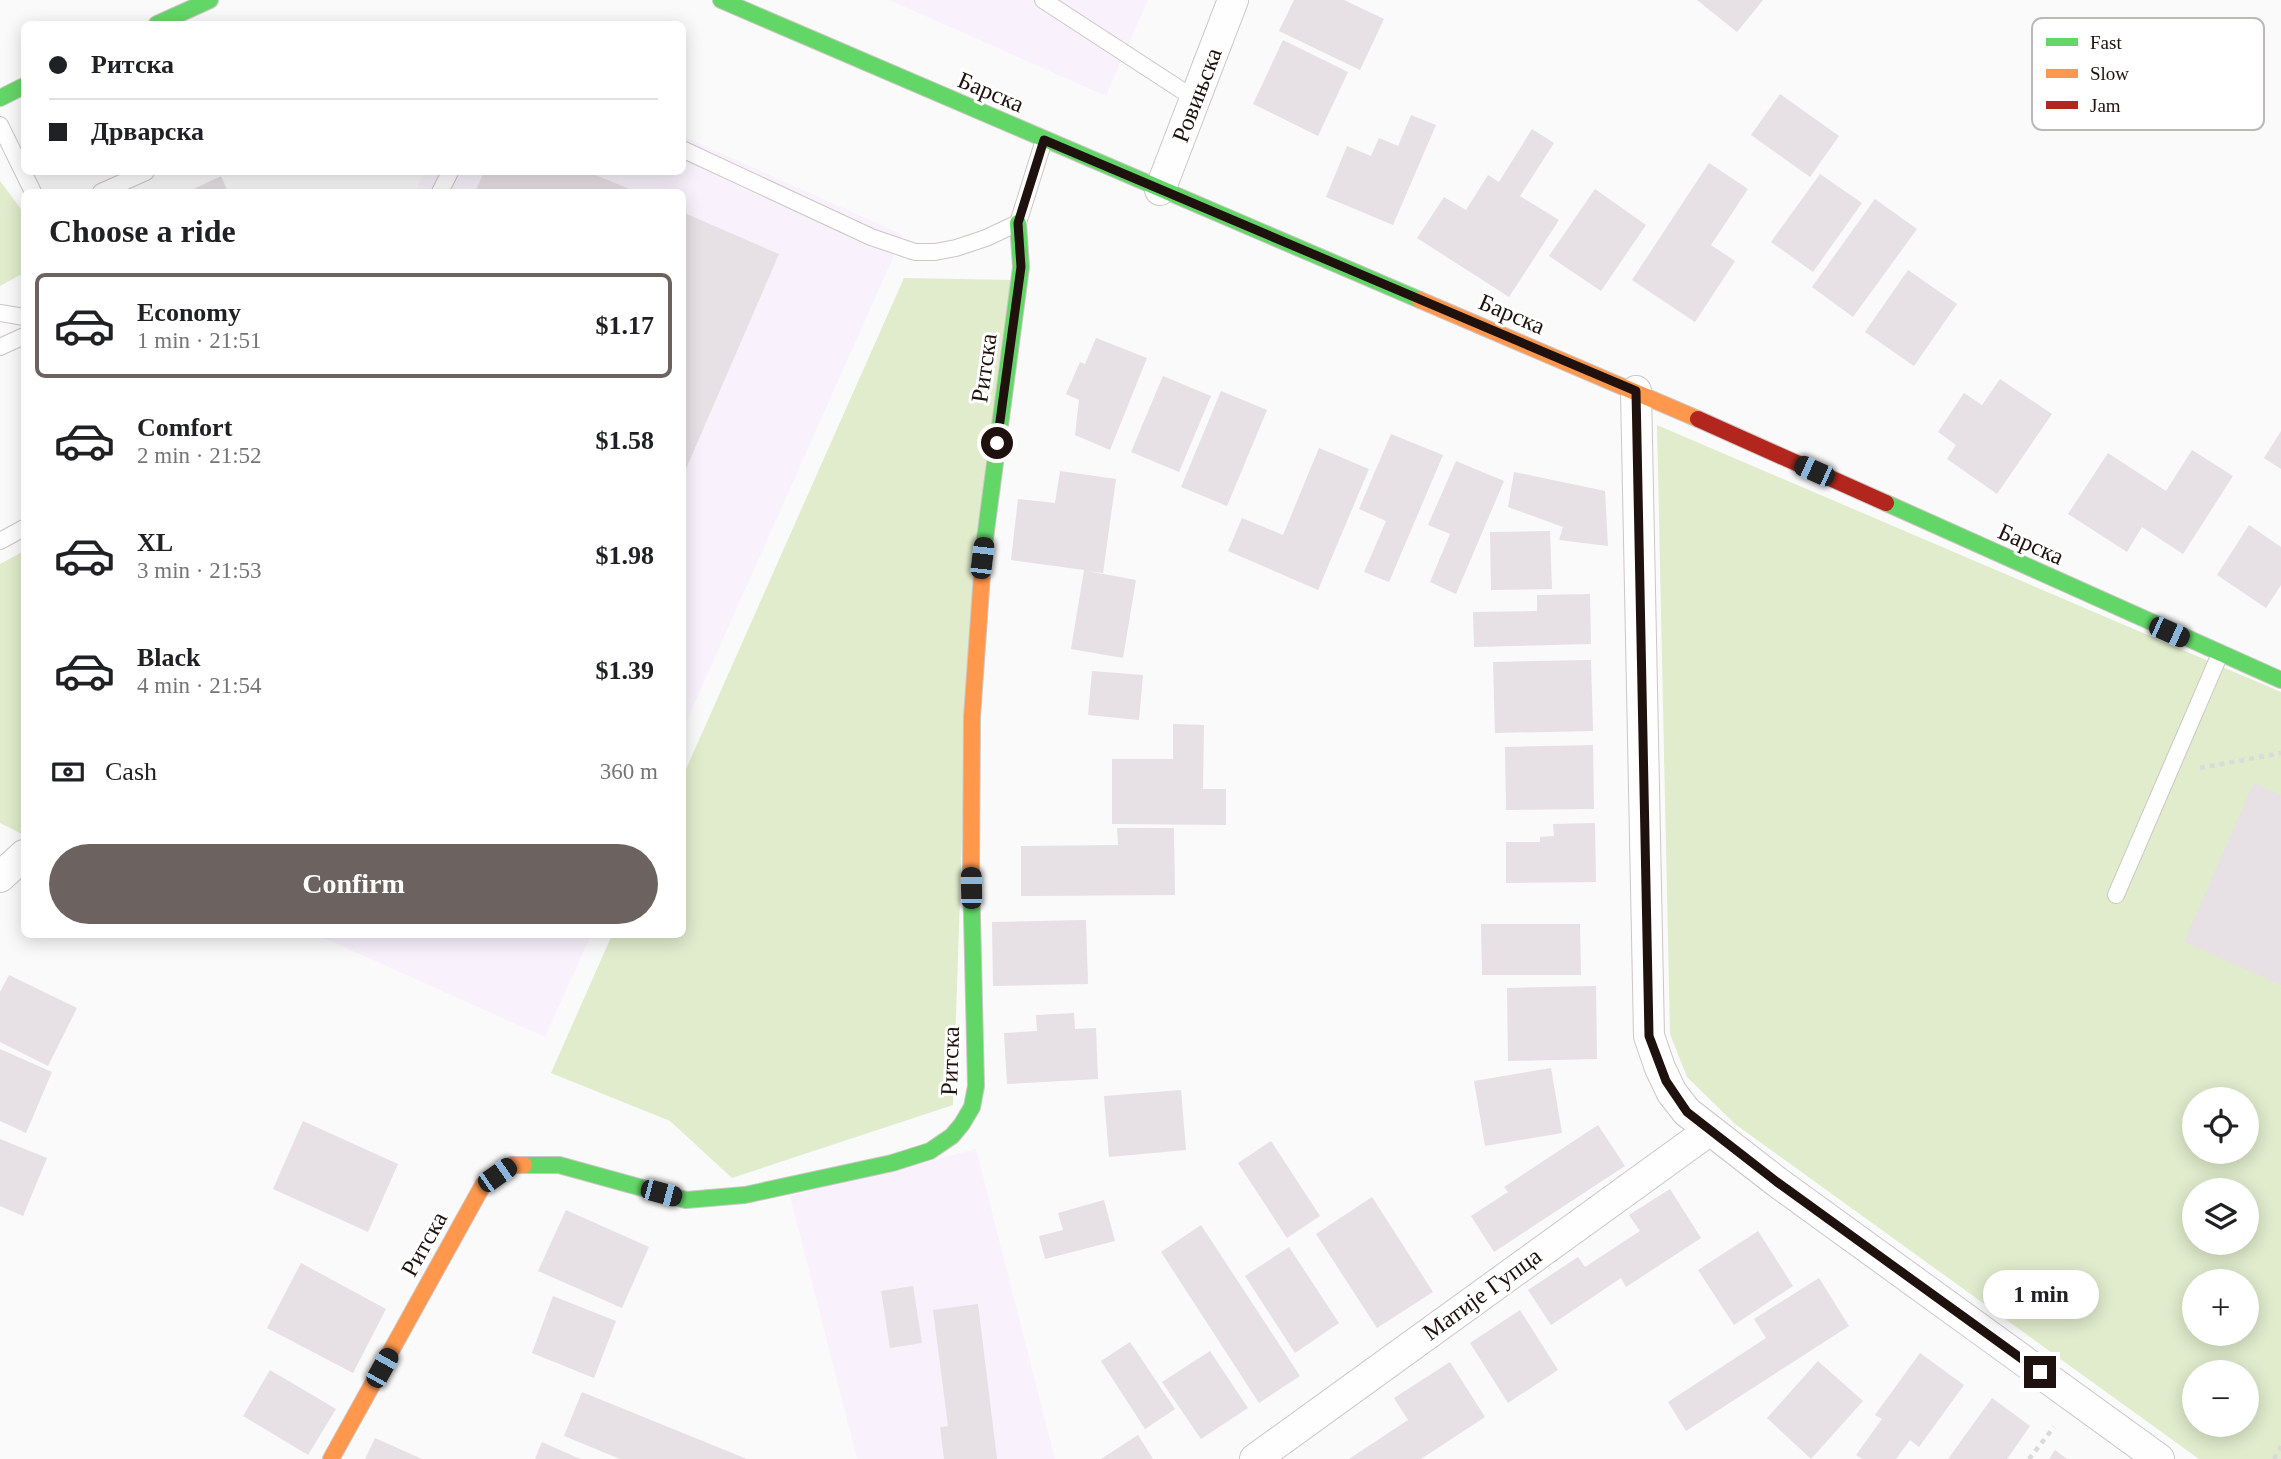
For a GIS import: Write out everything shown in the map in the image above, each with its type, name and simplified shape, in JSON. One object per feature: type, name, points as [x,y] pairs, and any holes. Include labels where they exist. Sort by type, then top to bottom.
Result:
[{"type":"street","points":[[164,21],[210,0]]},
{"type":"street","name":"Барска","points":[[721,0],[1160,190],[1636,391],[2281,680]]},
{"type":"street","name":"Ровињска","points":[[1160,190],[1233,0]]},
{"type":"street","points":[[0,98],[21,88]]},
{"type":"street","name":"Ритска","points":[[331,1459],[483,1185],[512,1165],[559,1165],[686,1200],[745,1195],[892,1163],[930,1151],[953,1136],[972,1107],[976,1086],[971,863],[972,717],[982,558],[1021,267],[1018,223]]},
{"type":"street","points":[[1636,391],[1649,1036],[1672,1093],[1687,1112],[1777,1182],[2159,1459]]},
{"type":"street","points":[[0,877],[21,858]]},
{"type":"street","name":"Матије Гупца","points":[[1255,1459],[1710,1130]]},
{"type":"lane","points":[[1043,0],[1195,99]]},
{"type":"lane","points":[[0,125],[21,168]]},
{"type":"lane","points":[[686,151],[871,237],[915,252],[935,252],[986,238],[1018,223],[1044,140]]},
{"type":"lane","points":[[108,189],[139,175]]},
{"type":"lane","points":[[0,313],[21,316]]},
{"type":"lane","points":[[0,347],[21,337]]},
{"type":"lane","points":[[0,541],[21,530]]},
{"type":"lane","points":[[2116,895],[2220,654]]},
{"type":"path","points":[[2168,774],[2281,753]]},
{"type":"path","points":[[2274,1459],[2281,1446]]},
{"type":"shaded area","points":[[889,0],[1148,0],[1106,96]]},
{"type":"shaded area","points":[[686,137],[903,235],[686,722],[686,189],[416,189],[423,175],[686,175]]},
{"type":"shaded area","points":[[324,938],[590,938],[545,1037]]},
{"type":"shaded area","points":[[976,1149],[1055,1459],[857,1459],[790,1196]]},
{"type":"green space","points":[[0,181],[21,209],[21,275],[0,286]]},
{"type":"green space","points":[[904,278],[1014,280],[962,838],[953,1105],[732,1178],[670,1121],[551,1073],[611,938],[686,938],[686,769]]},
{"type":"green space","points":[[1657,425],[2281,692],[2281,1459],[2199,1459],[1735,1124],[1687,1077],[1670,1034]]},
{"type":"green space","points":[[21,553],[21,834],[0,823],[0,564]]},
{"type":"building","points":[[1294,0],[1344,0],[1384,19],[1360,70],[1279,31]]},
{"type":"building","points":[[1697,0],[1763,0],[1737,32]]},
{"type":"building","points":[[1283,40],[1348,72],[1318,136],[1253,104]]},
{"type":"building","points":[[1780,94],[1839,136],[1810,177],[1751,135]]},
{"type":"building","points":[[1411,115],[1436,125],[1393,225],[1326,197],[1347,146],[1371,156],[1379,138],[1398,146]]},
{"type":"building","points":[[1532,129],[1554,143],[1520,196],[1559,220],[1509,297],[1417,238],[1444,197],[1466,210],[1488,175],[1499,182]]},
{"type":"building","points":[[1709,163],[1748,189],[1711,245],[1735,261],[1695,322],[1632,280]]},
{"type":"building","points":[[1820,174],[1862,203],[1813,272],[1771,242]]},
{"type":"building","points":[[483,175],[595,175],[630,189],[476,189]]},
{"type":"building","points":[[221,176],[227,189],[193,189]]},
{"type":"building","points":[[1595,189],[1646,225],[1601,291],[1549,256]]},
{"type":"building","points":[[1875,199],[1917,229],[1853,317],[1812,287]]},
{"type":"building","points":[[686,214],[779,254],[686,469]]},
{"type":"building","points":[[1908,270],[1957,304],[1914,366],[1865,332]]},
{"type":"building","points":[[1096,338],[1147,358],[1110,450],[1075,435],[1079,400],[1066,394],[1080,362],[1085,364]]},
{"type":"building","points":[[1163,376],[1211,396],[1179,472],[1131,452]]},
{"type":"building","points":[[2000,379],[2052,414],[1997,494],[1947,459],[1956,445],[1938,432],[1964,393],[1982,405]]},
{"type":"building","points":[[1221,391],[1267,410],[1227,506],[1181,487]]},
{"type":"building","points":[[2281,431],[2281,469],[2264,458]]},
{"type":"building","points":[[1391,434],[1443,455],[1389,582],[1364,572],[1386,521],[1359,509]]},
{"type":"building","points":[[1319,448],[1369,469],[1318,590],[1228,551],[1242,518],[1283,535]]},
{"type":"building","points":[[2192,450],[2233,476],[2183,554],[2142,527],[2127,552],[2068,514],[2108,453],[2166,491]]},
{"type":"building","points":[[1456,461],[1504,481],[1456,594],[1430,582],[1450,534],[1428,525]]},
{"type":"building","points":[[1060,471],[1116,479],[1103,573],[1087,571],[1136,580],[1123,658],[1071,649],[1084,570],[1011,560],[1018,499],[1055,503]]},
{"type":"building","points":[[1514,472],[1605,491],[1608,546],[1559,540],[1563,527],[1508,507]]},
{"type":"building","points":[[2249,525],[2281,547],[2281,585],[2266,608],[2217,575]]},
{"type":"building","points":[[1550,531],[1552,589],[1491,590],[1490,532]]},
{"type":"building","points":[[1590,594],[1591,644],[1474,647],[1473,612],[1537,611],[1537,595]]},
{"type":"building","points":[[1591,660],[1593,731],[1495,733],[1493,662]]},
{"type":"building","points":[[1092,671],[1143,675],[1139,720],[1088,715]]},
{"type":"building","points":[[1173,724],[1204,725],[1203,789],[1226,789],[1226,825],[1112,824],[1112,759],[1173,759]]},
{"type":"building","points":[[1593,745],[1594,809],[1506,810],[1505,747]]},
{"type":"building","points":[[2254,783],[2281,795],[2281,985],[2184,942]]},
{"type":"building","points":[[1595,823],[1596,882],[1506,883],[1506,842],[1540,842],[1540,837],[1554,836],[1553,824]]},
{"type":"building","points":[[1117,828],[1174,828],[1175,895],[1021,896],[1021,846],[1118,845]]},
{"type":"building","points":[[1086,920],[1088,984],[993,986],[992,922]]},
{"type":"building","points":[[1481,924],[1580,924],[1581,975],[1482,975]]},
{"type":"building","points":[[9,975],[77,1008],[48,1066],[0,1042],[0,992]]},
{"type":"building","points":[[1596,986],[1597,1059],[1508,1061],[1507,988]]},
{"type":"building","points":[[1074,1013],[1075,1029],[1096,1028],[1098,1079],[1007,1084],[1004,1033],[1037,1031],[1036,1015]]},
{"type":"building","points":[[0,1049],[52,1072],[26,1133],[0,1121]]},
{"type":"building","points":[[1551,1068],[1562,1133],[1485,1146],[1474,1081]]},
{"type":"building","points":[[1181,1090],[1186,1150],[1109,1157],[1104,1096]]},
{"type":"building","points":[[303,1121],[398,1164],[368,1232],[273,1189]]},
{"type":"building","points":[[1598,1125],[1625,1166],[1494,1252],[1471,1216],[1508,1192],[1504,1187]]},
{"type":"building","points":[[0,1139],[47,1158],[23,1216],[0,1206]]},
{"type":"building","points":[[1271,1141],[1320,1216],[1287,1238],[1238,1163]]},
{"type":"building","points":[[1670,1189],[1701,1238],[1626,1287],[1621,1278],[1551,1325],[1528,1290],[1578,1257],[1585,1267],[1640,1231],[1629,1215]]},
{"type":"building","points":[[1372,1197],[1433,1292],[1377,1328],[1316,1234]]},
{"type":"building","points":[[1104,1200],[1115,1241],[1045,1259],[1039,1236],[1063,1230],[1058,1213]]},
{"type":"building","points":[[566,1210],[649,1247],[622,1308],[538,1271]]},
{"type":"building","points":[[1201,1225],[1300,1376],[1259,1403],[1161,1252]]},
{"type":"building","points":[[1758,1231],[1793,1286],[1734,1325],[1698,1270]]},
{"type":"building","points":[[1289,1247],[1339,1323],[1295,1353],[1245,1276]]},
{"type":"building","points":[[301,1263],[386,1309],[353,1373],[267,1328]]},
{"type":"building","points":[[1819,1278],[1849,1326],[1686,1431],[1668,1402],[1766,1338],[1754,1319]]},
{"type":"building","points":[[913,1286],[922,1343],[890,1348],[881,1291]]},
{"type":"building","points":[[553,1296],[616,1321],[594,1378],[532,1353]]},
{"type":"building","points":[[978,1304],[997,1459],[944,1459],[940,1427],[948,1426],[933,1310]]},
{"type":"building","points":[[1520,1310],[1558,1370],[1508,1403],[1470,1343]]},
{"type":"building","points":[[1130,1342],[1175,1409],[1145,1429],[1101,1361]]},
{"type":"building","points":[[1210,1351],[1248,1408],[1201,1439],[1162,1382]]},
{"type":"building","points":[[1920,1353],[1964,1385],[1919,1447],[1910,1440],[1896,1459],[1862,1459],[1856,1455],[1882,1419],[1875,1415]]},
{"type":"building","points":[[1818,1361],[1863,1401],[1811,1459],[1767,1418]]},
{"type":"building","points":[[1450,1362],[1485,1417],[1421,1459],[1349,1459],[1408,1420],[1394,1398]]},
{"type":"building","points":[[270,1370],[336,1409],[308,1455],[243,1416]]},
{"type":"building","points":[[582,1392],[747,1459],[620,1459],[564,1436]]},
{"type":"building","points":[[1992,1398],[2030,1426],[2007,1459],[1948,1459]]},
{"type":"building","points":[[1138,1435],[1153,1459],[1101,1459]]},
{"type":"building","points":[[375,1438],[422,1459],[365,1459]]},
{"type":"building","points":[[542,1442],[580,1459],[535,1459]]},
{"type":"building","points":[[2055,1450],[2067,1459],[2049,1459]]},
{"type":"traffic: fast","points":[[164,21],[210,0]]},
{"type":"traffic: fast","points":[[721,0],[1420,300]]},
{"type":"traffic: fast","points":[[0,98],[21,88]]},
{"type":"traffic: fast","points":[[984,546],[1021,267],[1018,223]]},
{"type":"traffic: fast","points":[[1886,503],[2281,680]]},
{"type":"traffic: fast","points":[[524,1165],[559,1165],[686,1200],[745,1195],[892,1163],[930,1151],[952,1136],[962,1124],[972,1107],[976,1086],[971,874]]},
{"type":"traffic: slow","points":[[1420,300],[1698,419]]},
{"type":"traffic: slow","points":[[971,874],[972,717],[984,546]]},
{"type":"traffic: slow","points":[[331,1459],[483,1185],[512,1165],[524,1165]]},
{"type":"traffic: jam","points":[[1698,419],[1886,503]]},
{"type":"route","points":[[997,443],[1021,267],[1018,223],[1044,140],[1636,391],[1649,1036],[1660,1068],[1672,1093],[1700,1123],[1777,1182],[2040,1372]]}]
